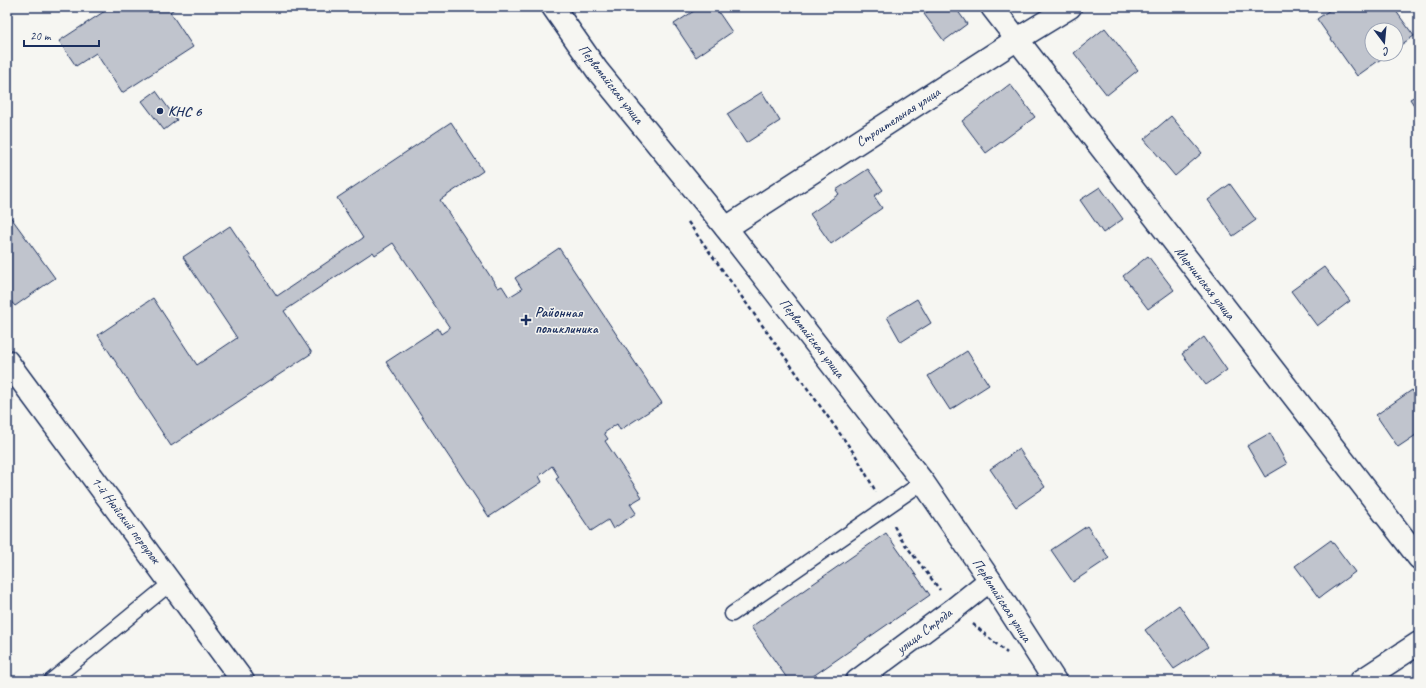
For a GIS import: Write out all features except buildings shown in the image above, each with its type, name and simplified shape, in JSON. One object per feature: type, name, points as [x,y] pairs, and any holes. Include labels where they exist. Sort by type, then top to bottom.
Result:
[{"type":"street","name":"Первомайская улица","points":[[553,7],[597,70],[726,228],[923,482],[990,580],[1055,681]]},
{"type":"street","name":"Мирнинская улица","points":[[992,7],[1016,40],[1419,558]]},
{"type":"street","name":"Строительная улица","points":[[726,228],[1016,40],[1070,7]]},
{"type":"street","name":"1-й Нюйский переулок","points":[[7,361],[244,681]]},
{"type":"street","name":"улица Строда","points":[[857,681],[990,580]]},
{"type":"street","points":[[1361,681],[1419,643]]},
{"type":"lane","points":[[732,614],[923,482]]},
{"type":"lane","points":[[51,681],[172,582]]},
{"type":"path","points":[[685,218],[856,456],[901,539],[955,608],[1013,658]]},
{"type":"shaded area","points":[[7,390],[16,401],[7,408]]},
{"type":"place","name":"КНС 6","points":[[160,111]]},
{"type":"place","name":"Районная поликлиника","points":[[526,320]]}]
